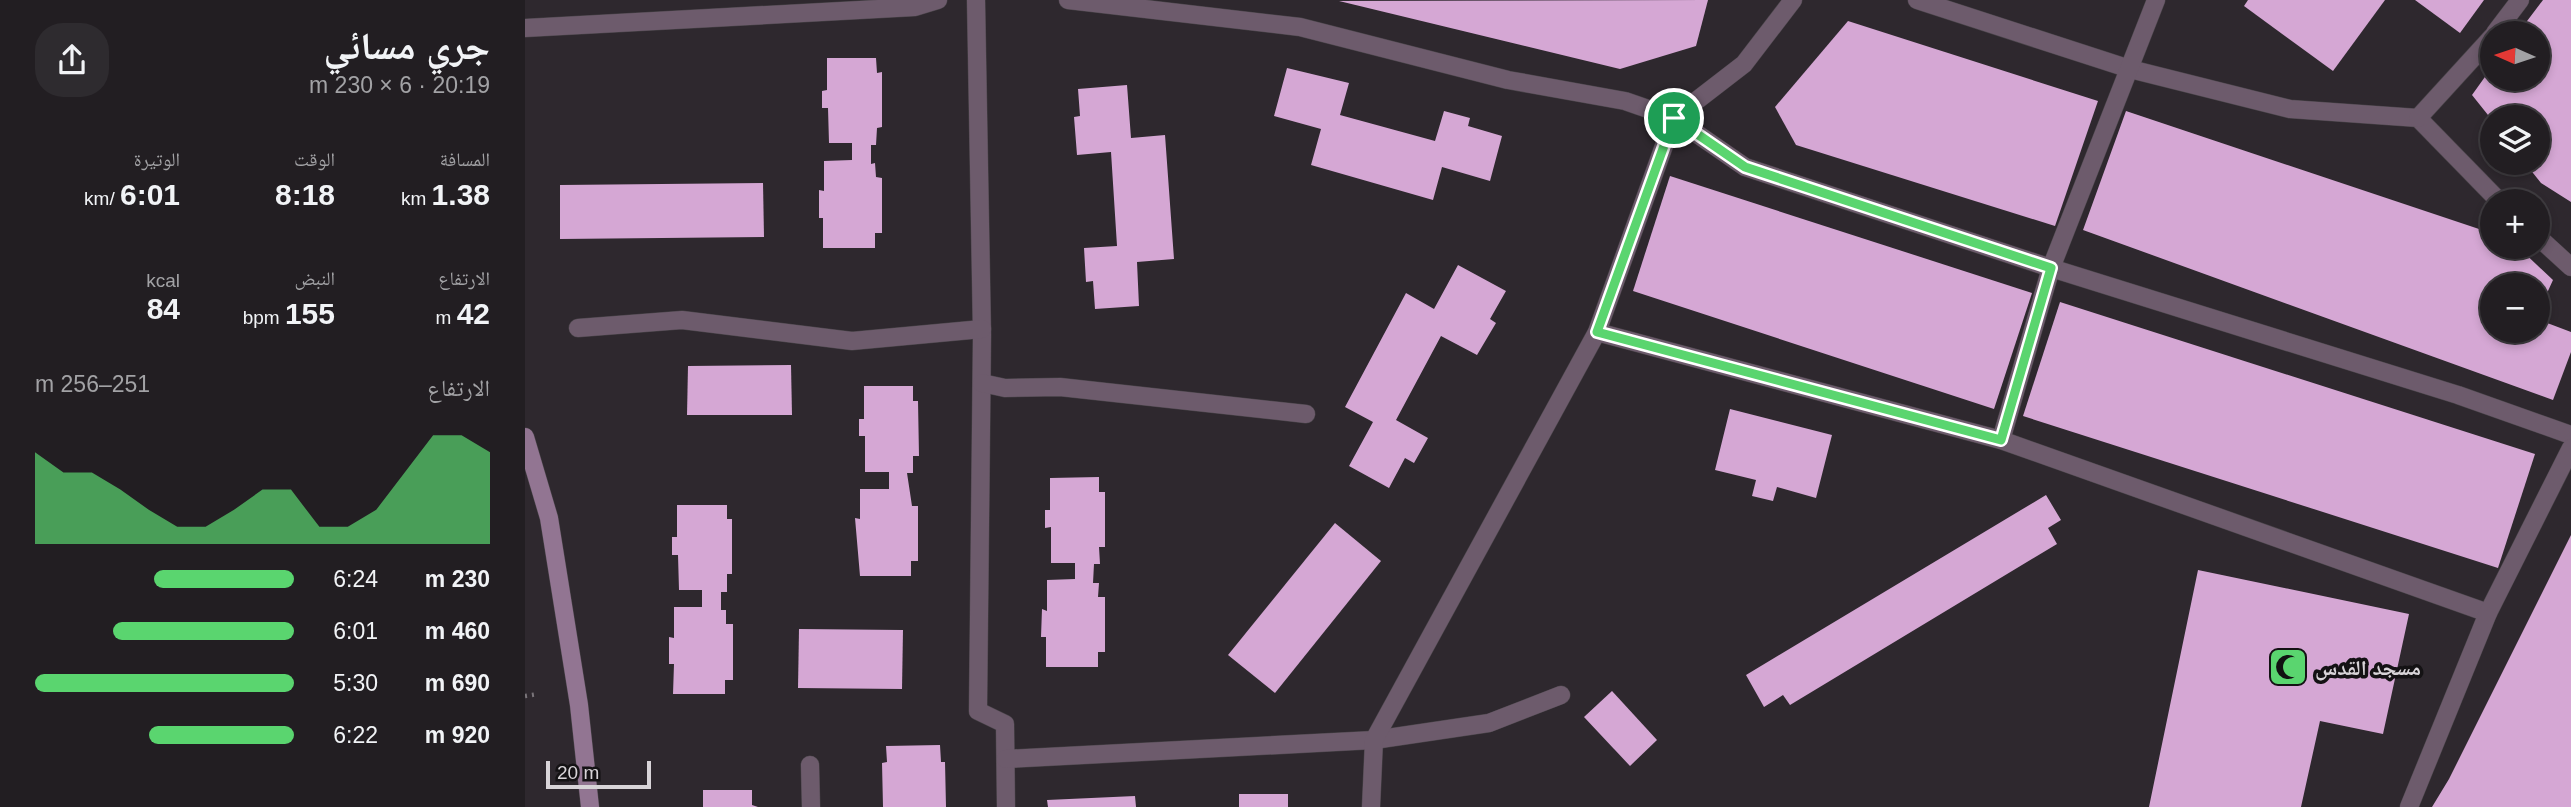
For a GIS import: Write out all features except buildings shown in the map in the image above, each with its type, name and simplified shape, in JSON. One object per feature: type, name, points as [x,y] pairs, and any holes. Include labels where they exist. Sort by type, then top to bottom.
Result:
[{"type":"street","points":[[525,28],[705,8],[915,7],[938,0]]},
{"type":"street","points":[[975,0],[982,329],[978,711],[1005,724],[1006,807]]},
{"type":"street","points":[[1068,0],[1300,27],[1508,80],[1625,101],[1674,118],[1745,167],[2051,268],[2458,395],[2571,435]]},
{"type":"street","points":[[1371,807],[1374,740],[1597,332],[1674,118],[1744,64],[1793,0]]},
{"type":"street","points":[[1917,0],[2130,69],[2290,109],[2418,118],[2487,189]]},
{"type":"street","points":[[2001,440],[2051,268],[2155,0]]},
{"type":"street","points":[[2504,21],[2520,0]]},
{"type":"street","points":[[2418,118],[2480,49]]},
{"type":"street","points":[[2550,248],[2571,267]]},
{"type":"street","points":[[578,328],[682,320],[852,341],[982,329]]},
{"type":"street","points":[[1597,332],[2001,440],[2488,613]]},
{"type":"street","points":[[982,383],[1005,388],[1060,387],[1306,414]]},
{"type":"street","points":[[525,437],[549,518],[579,705],[590,807]]},
{"type":"street","points":[[2409,807],[2488,613],[2571,448]]},
{"type":"street","points":[[1006,759],[1374,740],[1489,723],[1562,695]]},
{"type":"street","points":[[810,765],[811,807]]},
{"type":"path","points":[[525,696],[538,694]]},
{"type":"place","name":"مسجد القدس","points":[[2288,667]]},
{"type":"route","points":[[1674,118],[1745,167],[2051,268],[2001,440],[1597,332],[1674,118]]}]
